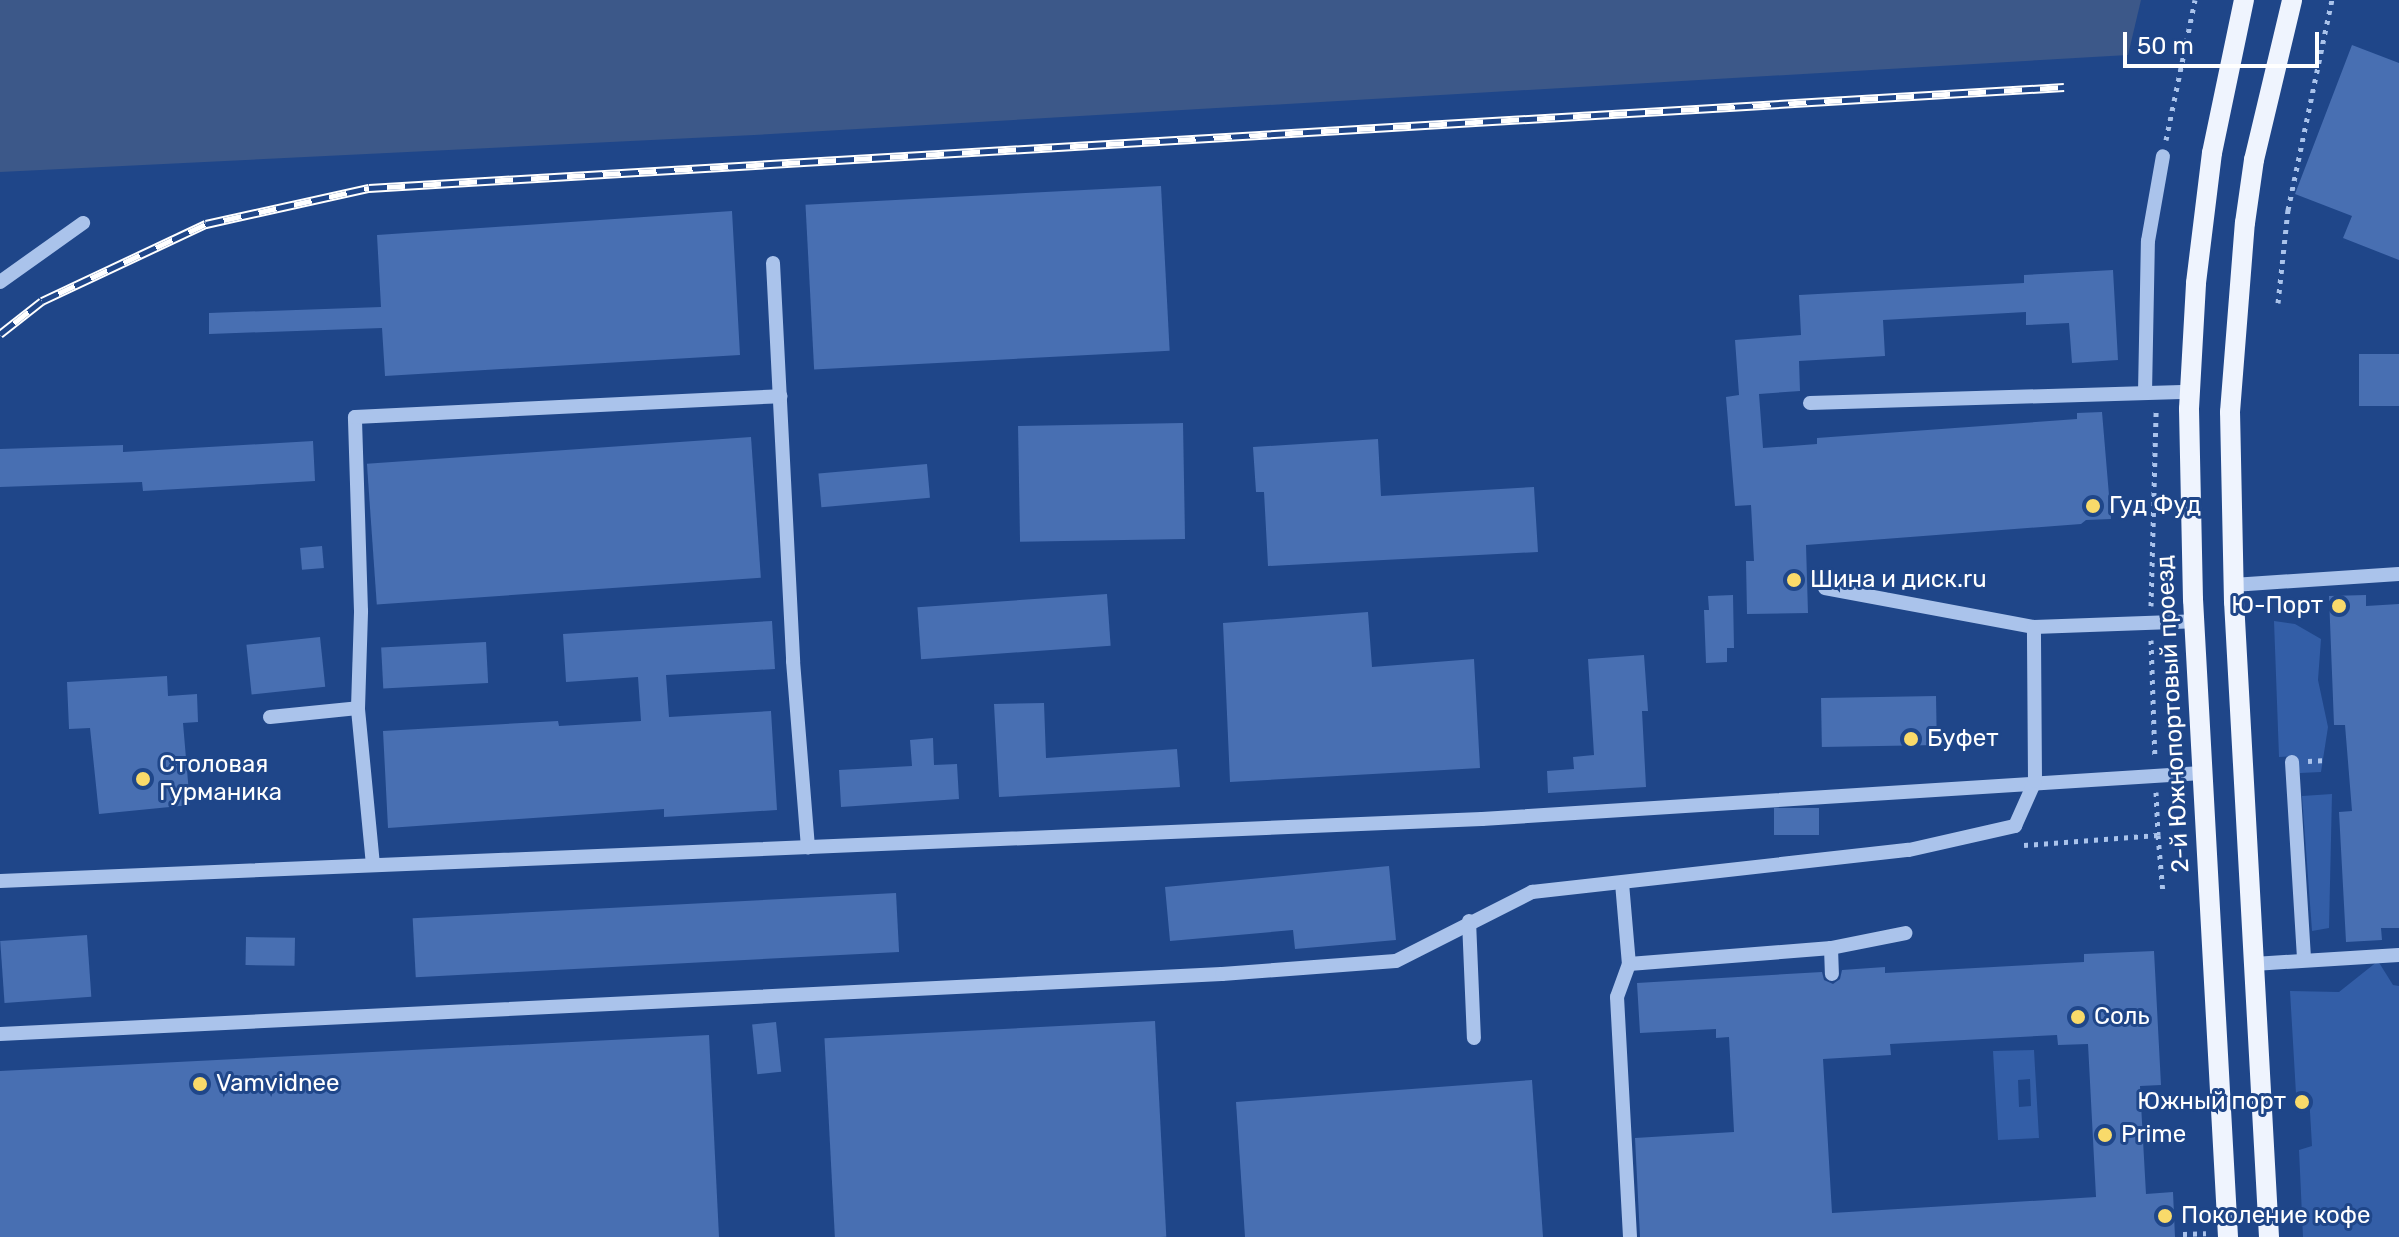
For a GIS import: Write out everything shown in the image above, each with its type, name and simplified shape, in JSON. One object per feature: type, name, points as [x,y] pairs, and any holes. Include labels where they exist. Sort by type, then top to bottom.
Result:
[{"type":"main road","name":"2-й Южнопортовый проезд","points":[[2228,1237],[2194,621],[2190,392],[2196,283],[2212,153],[2244,0]]},
{"type":"main road","points":[[2269,1237],[2233,585],[2230,476],[2232,352],[2254,160],[2292,0]]},
{"type":"lane","points":[[2145,393],[2148,241],[2163,156]]},
{"type":"lane","points":[[0,282],[83,223]]},
{"type":"lane","points":[[773,263],[793,661],[808,847]]},
{"type":"lane","points":[[1810,403],[2190,392]]},
{"type":"lane","points":[[373,865],[358,708],[361,611],[355,417],[780,396]]},
{"type":"lane","points":[[2233,585],[2399,574]]},
{"type":"lane","points":[[1825,588],[2034,627],[2194,621]]},
{"type":"lane","points":[[0,1034],[1222,974],[1396,961],[1469,921],[1532,892],[1909,850],[2015,826],[2035,781],[2034,627]]},
{"type":"lane","points":[[270,717],[358,708]]},
{"type":"lane","points":[[2292,762],[2304,960]]},
{"type":"lane","points":[[0,881],[1482,819],[2035,781],[2156,778],[2202,773]]},
{"type":"lane","points":[[1622,883],[1629,964],[1617,997],[1630,1237]]},
{"type":"lane","points":[[1469,921],[1474,1038]]},
{"type":"lane","points":[[1629,964],[1831,948],[1906,933]]},
{"type":"lane","points":[[1831,948],[1832,974]]},
{"type":"lane","points":[[2254,964],[2399,955]]},
{"type":"path","points":[[2163,156],[2195,0]]},
{"type":"path","points":[[2278,303],[2288,210],[2333,4]]},
{"type":"path","points":[[2152,594],[2156,421]]},
{"type":"path","points":[[2152,660],[2155,743]]},
{"type":"path","points":[[2157,816],[2163,893]]},
{"type":"path","points":[[2015,826],[2018,845],[2158,835]]},
{"type":"path","points":[[2183,1234],[2201,1234]]},
{"type":"shaded area","points":[[0,0],[2141,0],[2128,55],[754,135],[0,172]]},
{"type":"shaded area","points":[[2274,621],[2295,624],[2321,639],[2318,680],[2328,727],[2321,772],[2300,773],[2296,756],[2279,757]]},
{"type":"shaded area","points":[[2332,794],[2329,928],[2312,931],[2302,796]]},
{"type":"shaded area","points":[[2378,961],[2393,985],[2399,986],[2399,1237],[2303,1237],[2299,1150],[2312,1146],[2309,1095],[2296,1094],[2290,991],[2339,992]]},
{"type":"shaded area","points":[[2034,1050],[2039,1138],[1998,1140],[1993,1051]],"holes":[[[2030,1079],[2031,1106],[2019,1107],[2018,1080]]]},
{"type":"building","points":[[2352,45],[2399,63],[2399,260],[2343,238],[2352,216],[2295,194]]},
{"type":"building","points":[[1161,186],[1170,351],[814,369],[805,205]]},
{"type":"building","points":[[732,211],[740,355],[385,376],[382,328],[209,334],[209,313],[381,307],[377,235]]},
{"type":"building","points":[[2113,270],[2118,360],[2072,363],[2069,323],[2026,325],[2026,312],[1883,320],[1885,356],[1799,361],[1800,391],[1759,394],[1763,448],[1817,444],[1817,438],[2077,419],[2077,413],[2102,412],[2111,519],[2086,520],[2081,524],[1806,545],[1808,613],[1747,614],[1746,561],[1754,561],[1751,505],[1735,506],[1726,397],[1739,395],[1735,340],[1801,335],[1799,295],[2024,283],[2024,275]]},
{"type":"building","points":[[2359,354],[2399,354],[2399,406],[2359,406]]},
{"type":"building","points":[[1183,423],[1185,539],[1020,542],[1018,426]]},
{"type":"building","points":[[751,437],[761,578],[377,605],[367,464]]},
{"type":"building","points":[[1378,439],[1381,496],[1534,487],[1538,552],[1268,566],[1264,492],[1256,492],[1253,447]]},
{"type":"building","points":[[313,441],[315,481],[143,491],[142,482],[0,487],[0,449],[123,445],[123,452]]},
{"type":"building","points":[[927,464],[930,498],[821,507],[818,473]]},
{"type":"building","points":[[322,546],[324,568],[302,570],[300,548]]},
{"type":"building","points":[[1107,594],[1111,646],[921,659],[917,607]]},
{"type":"building","points":[[1733,595],[1734,648],[1727,648],[1727,662],[1706,663],[1704,610],[1709,610],[1708,596]]},
{"type":"building","points":[[2366,595],[2366,606],[2399,604],[2399,928],[2381,928],[2382,940],[2346,942],[2339,812],[2352,811],[2345,725],[2334,725],[2329,596]]},
{"type":"building","points":[[1368,612],[1372,667],[1474,659],[1480,768],[1230,782],[1223,623]]},
{"type":"building","points":[[772,621],[775,669],[666,675],[669,717],[771,711],[777,810],[664,817],[664,809],[388,828],[383,731],[558,721],[559,726],[641,721],[638,677],[566,682],[563,634]]},
{"type":"building","points":[[320,637],[325,687],[252,694],[246,645]]},
{"type":"building","points":[[486,642],[488,683],[383,688],[381,647]]},
{"type":"building","points":[[1644,655],[1648,711],[1642,711],[1646,787],[1548,793],[1547,771],[1574,769],[1573,757],[1594,755],[1588,659]]},
{"type":"building","points":[[167,676],[168,696],[197,694],[198,722],[183,723],[190,805],[99,814],[90,728],[69,729],[67,682]]},
{"type":"building","points":[[1936,696],[1937,745],[1822,747],[1821,698]]},
{"type":"building","points":[[1044,703],[1046,758],[1177,749],[1180,787],[999,797],[994,704]]},
{"type":"building","points":[[933,738],[934,765],[957,764],[959,799],[841,807],[839,770],[912,766],[910,740]]},
{"type":"building","points":[[1774,808],[1819,808],[1819,835],[1774,835]]},
{"type":"building","points":[[1389,866],[1396,940],[1295,949],[1293,930],[1170,941],[1165,887]]},
{"type":"building","points":[[896,893],[899,952],[416,977],[413,918]]},
{"type":"building","points":[[87,935],[91,997],[5,1003],[0,941]]},
{"type":"building","points":[[246,937],[295,938],[295,966],[246,965]]},
{"type":"building","points":[[2154,951],[2161,1085],[2140,1086],[2146,1194],[2173,1192],[2175,1237],[1640,1237],[1635,1138],[1734,1132],[1729,1037],[1716,1038],[1716,1029],[1640,1033],[1637,983],[1822,972],[1824,980],[1833,984],[1840,979],[1842,970],[1885,967],[1885,973],[2084,962],[2084,954]],"holes":[[[2057,1035],[2058,1045],[2088,1044],[2096,1197],[1832,1213],[1823,1059],[1891,1055],[1890,1044]]]},
{"type":"building","points":[[1155,1021],[1166,1237],[835,1237],[824,1038]]},
{"type":"building","points":[[776,1022],[781,1072],[757,1074],[752,1025]]},
{"type":"building","points":[[709,1035],[719,1237],[0,1237],[0,1071]]},
{"type":"building","points":[[1532,1080],[1543,1237],[1245,1237],[1236,1102]]},
{"type":"railway","points":[[0,334],[42,301],[206,224],[369,188],[2064,87]]},
{"type":"place","name":"Гуд Фуд","points":[[2093,506]]},
{"type":"place","name":"Шина и диск.ru","points":[[1794,580]]},
{"type":"place","name":"Ю-Порт","points":[[2339,606]]},
{"type":"place","name":"Буфет","points":[[1911,739]]},
{"type":"place","name":"Столовая Гурманика","points":[[143,779]]},
{"type":"place","name":"Соль","points":[[2078,1017]]},
{"type":"place","name":"Vamvidnee","points":[[200,1084]]},
{"type":"place","name":"Южный порт","points":[[2302,1102]]},
{"type":"place","name":"Prime","points":[[2105,1135]]},
{"type":"place","name":"Поколение кофе","points":[[2165,1216]]}]
